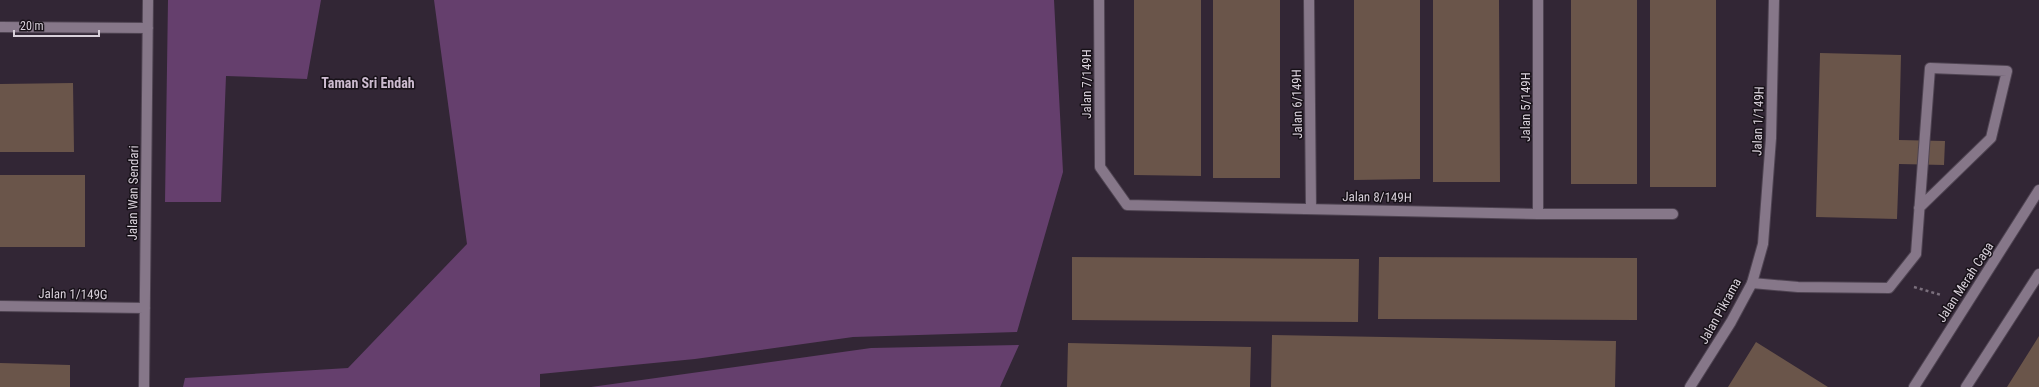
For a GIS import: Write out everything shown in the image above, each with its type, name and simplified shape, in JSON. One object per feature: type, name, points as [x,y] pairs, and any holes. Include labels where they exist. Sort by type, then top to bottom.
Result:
[{"type":"street","name":"Jalan Wan Sendari","points":[[144,387],[148,0]]},
{"type":"street","name":"Jalan 7/149H","points":[[1099,0],[1100,167]]},
{"type":"street","name":"Jalan 6/149H","points":[[1309,0],[1312,208]]},
{"type":"street","name":"Jalan 5/149H","points":[[1538,0],[1538,214]]},
{"type":"street","name":"Jalan 1/149H","points":[[1763,244],[1771,138],[1774,0]]},
{"type":"street","points":[[0,27],[148,28]]},
{"type":"street","points":[[1752,284],[1798,287],[1889,288],[1916,254],[1919,208],[1930,68],[2007,71],[1991,138],[1919,208]]},
{"type":"street","name":"Jalan 8/149H","points":[[1100,167],[1127,205],[1538,214],[1672,214]]},
{"type":"street","name":"Jalan Merah Caga","points":[[1914,387],[2039,190]]},
{"type":"street","name":"Jalan Pikrama","points":[[1690,387],[1731,322],[1752,284],[1763,244]]},
{"type":"street","points":[[1966,387],[2039,274]]},
{"type":"street","name":"Jalan 1/149G","points":[[0,306],[145,308]]},
{"type":"path","points":[[1894,281],[1941,295]]},
{"type":"shaded area","points":[[168,0],[321,0],[307,79],[226,76],[221,202],[165,202]]},
{"type":"shaded area","points":[[434,0],[1054,0],[1063,172],[1017,332],[853,337],[695,359],[540,374],[540,387],[183,387],[185,378],[348,368],[467,244]]},
{"type":"shaded area","points":[[1019,345],[1000,387],[591,387],[871,348]]},
{"type":"building","points":[[1134,0],[1201,0],[1201,176],[1134,175]]},
{"type":"building","points":[[1213,0],[1280,0],[1280,178],[1213,178]]},
{"type":"building","points":[[1354,0],[1420,0],[1420,179],[1354,180]]},
{"type":"building","points":[[1433,0],[1499,0],[1500,182],[1433,182]]},
{"type":"building","points":[[1571,0],[1637,0],[1637,184],[1571,184]]},
{"type":"building","points":[[1650,0],[1716,0],[1716,187],[1650,187]]},
{"type":"building","points":[[1820,53],[1901,55],[1899,140],[1945,141],[1944,165],[1899,164],[1897,219],[1816,217]]},
{"type":"building","points":[[73,83],[74,152],[0,152],[0,84]]},
{"type":"building","points":[[0,175],[85,175],[85,247],[0,247]]},
{"type":"building","points":[[1072,257],[1359,259],[1358,322],[1072,320]]},
{"type":"building","points":[[1379,257],[1637,258],[1637,320],[1378,319]]},
{"type":"building","points":[[1272,335],[1616,341],[1615,387],[1271,387]]},
{"type":"building","points":[[2039,336],[2039,387],[2007,387]]},
{"type":"building","points":[[1756,342],[1828,387],[1728,387]]},
{"type":"building","points":[[1068,343],[1251,347],[1250,387],[1067,387]]},
{"type":"building","points":[[0,363],[70,365],[70,387],[0,387]]},
{"type":"district","name":"Taman Sri Endah","points":[[368,83]]}]
